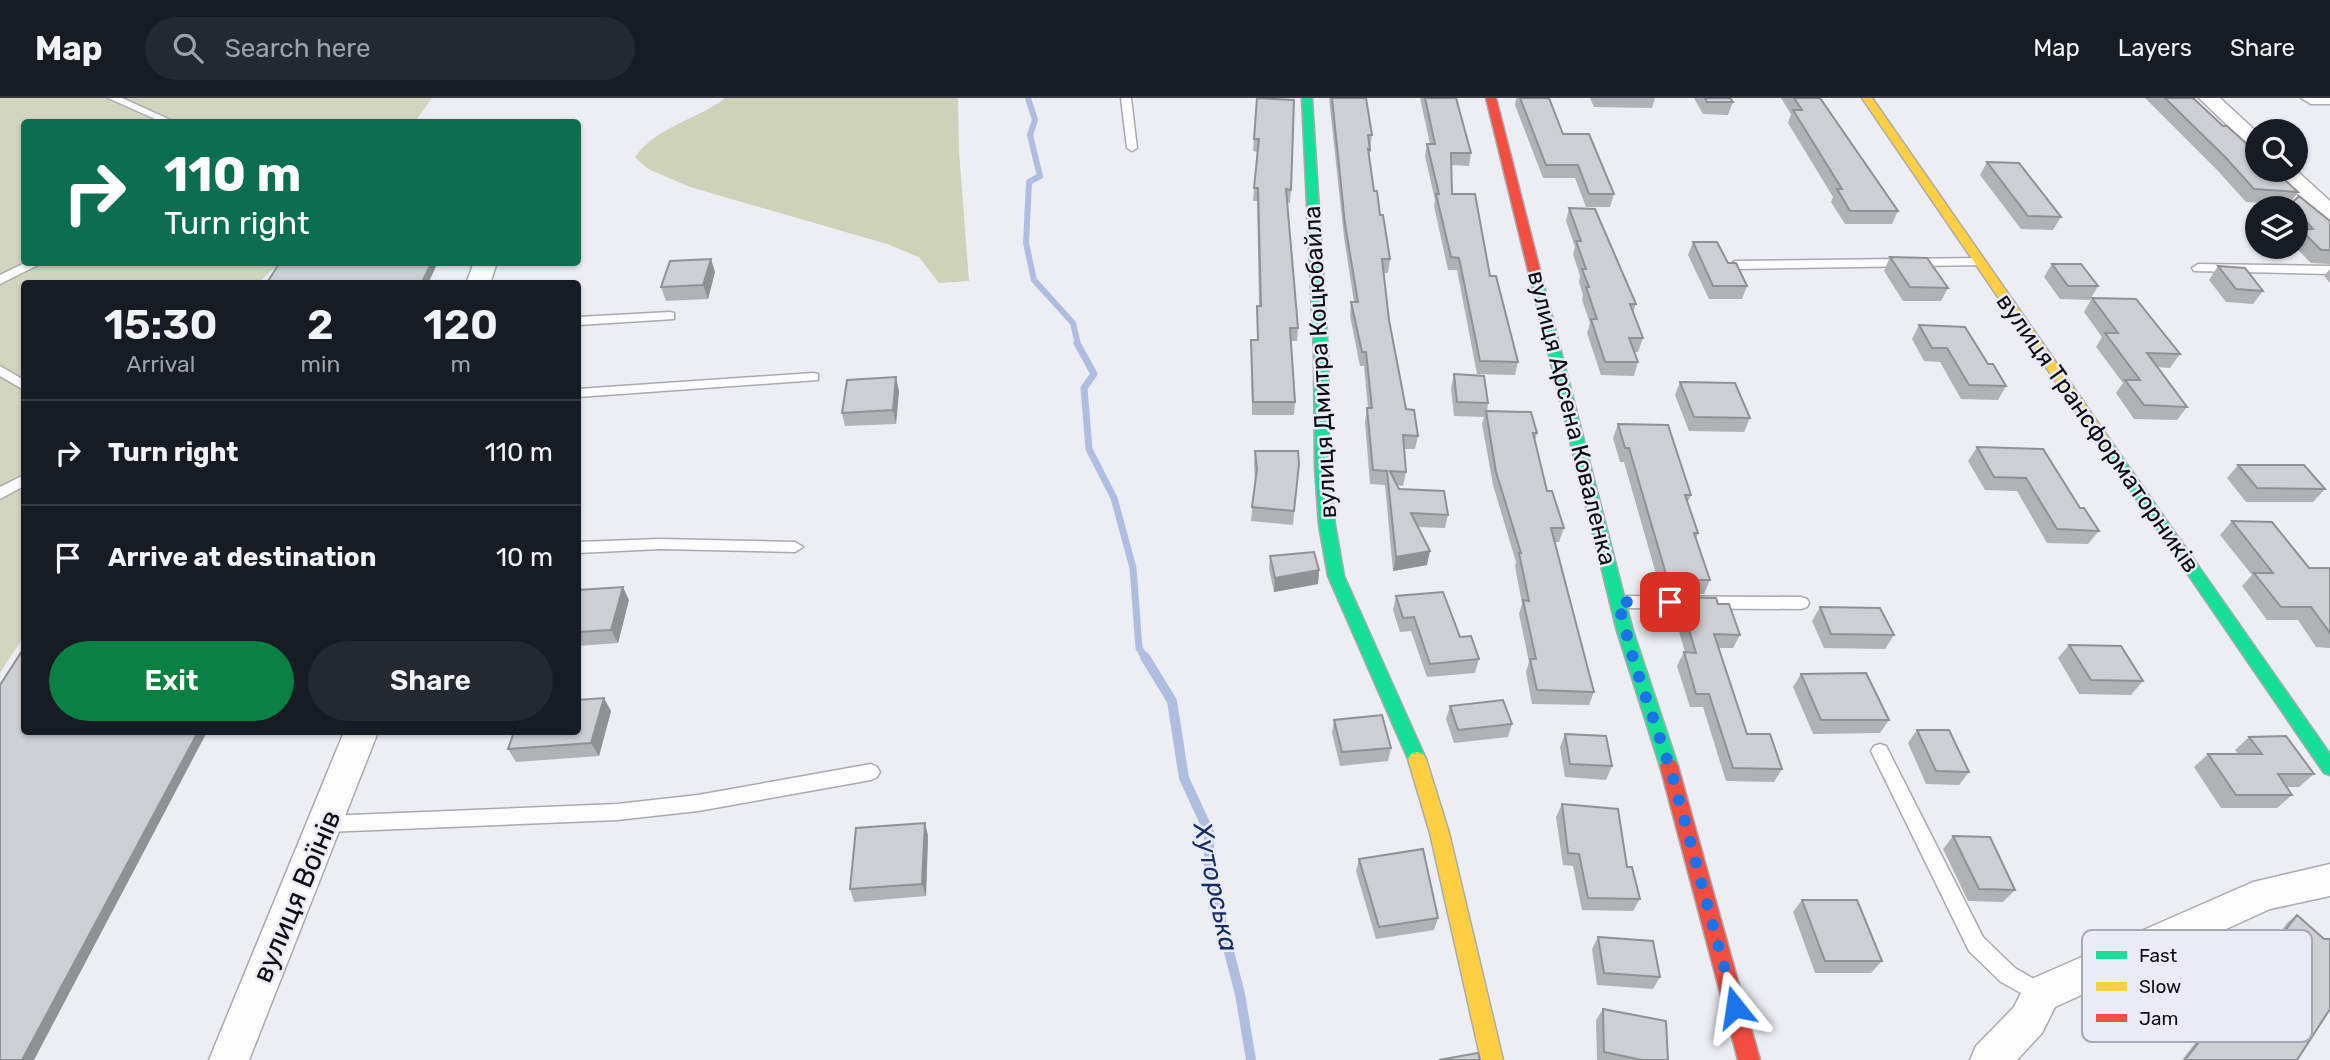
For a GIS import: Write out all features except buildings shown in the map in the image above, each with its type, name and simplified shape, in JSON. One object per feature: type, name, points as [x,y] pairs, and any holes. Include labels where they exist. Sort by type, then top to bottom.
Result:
[{"type":"street","name":"вулиця Дмитра Коцюбайла","points":[[1307,98],[1321,353],[1322,468],[1336,576],[1410,740],[1431,798],[1449,868],[1473,991],[1492,1060]]},
{"type":"street","name":"вулиця Арсена Коваленка","points":[[1491,98],[1634,662],[1689,834],[1749,1060]]},
{"type":"street","name":"вулиця Трансформаторників","points":[[1867,98],[2330,768]]},
{"type":"street","points":[[2209,98],[2245,132]]},
{"type":"street","points":[[2311,98],[2330,99]]},
{"type":"street","points":[[2297,182],[2330,213]]},
{"type":"street","name":"вулиця Воїнів","points":[[229,1060],[360,735]]},
{"type":"street","points":[[2184,930],[2266,894],[2330,880]]},
{"type":"street","points":[[1990,1060],[2028,1020],[2041,993],[2082,975]]},
{"type":"lane","points":[[113,98],[163,119]]},
{"type":"lane","points":[[1126,98],[1132,148]]},
{"type":"lane","points":[[1735,265],[1979,262]]},
{"type":"lane","points":[[0,280],[30,266]]},
{"type":"lane","points":[[2198,268],[2330,270]]},
{"type":"lane","points":[[581,321],[670,316]]},
{"type":"lane","points":[[0,370],[21,384]]},
{"type":"lane","points":[[581,393],[813,377]]},
{"type":"lane","points":[[0,494],[21,482]]},
{"type":"lane","points":[[581,548],[660,544],[795,547]]},
{"type":"lane","points":[[1618,602],[1801,603]]},
{"type":"lane","points":[[1880,751],[1976,944],[2008,975],[2041,993]]},
{"type":"lane","points":[[326,824],[617,812],[698,803],[871,772]]},
{"type":"green space","points":[[0,98],[432,98],[417,119],[21,119],[21,266],[277,266],[261,280],[21,280],[21,641],[0,673]]},
{"type":"green space","points":[[725,98],[958,98],[959,151],[969,281],[939,283],[919,257],[887,244],[690,187],[648,169],[635,157],[654,138]]},
{"type":"waterway","name":"Хуторська","points":[[1028,98],[1035,120],[1030,135],[1040,176],[1029,182],[1026,243],[1034,280],[1073,323],[1078,345]]},
{"type":"waterway","name":"Хуторська","points":[[1078,345],[1094,374],[1084,388],[1089,449],[1114,498],[1133,568],[1139,648],[1146,659]]},
{"type":"waterway","name":"Хуторська","points":[[1145,657],[1172,701],[1184,778],[1209,832],[1209,875],[1240,994],[1251,1060]]},
{"type":"traffic: fast","points":[[1307,98],[1321,353],[1322,468],[1327,525],[1336,576],[1417,759]]},
{"type":"traffic: fast","points":[[1534,270],[1625,631],[1669,766]]},
{"type":"traffic: fast","points":[[2105,443],[2330,768]]},
{"type":"traffic: slow","points":[[1867,98],[2105,443]]},
{"type":"traffic: slow","points":[[1417,759],[1440,833],[1492,1060]]},
{"type":"traffic: jam","points":[[1491,98],[1534,270]]},
{"type":"traffic: jam","points":[[1669,766],[1749,1060]]},
{"type":"route","points":[[1670,602],[1618,602],[1634,662],[1671,771],[1735,1007]]}]
